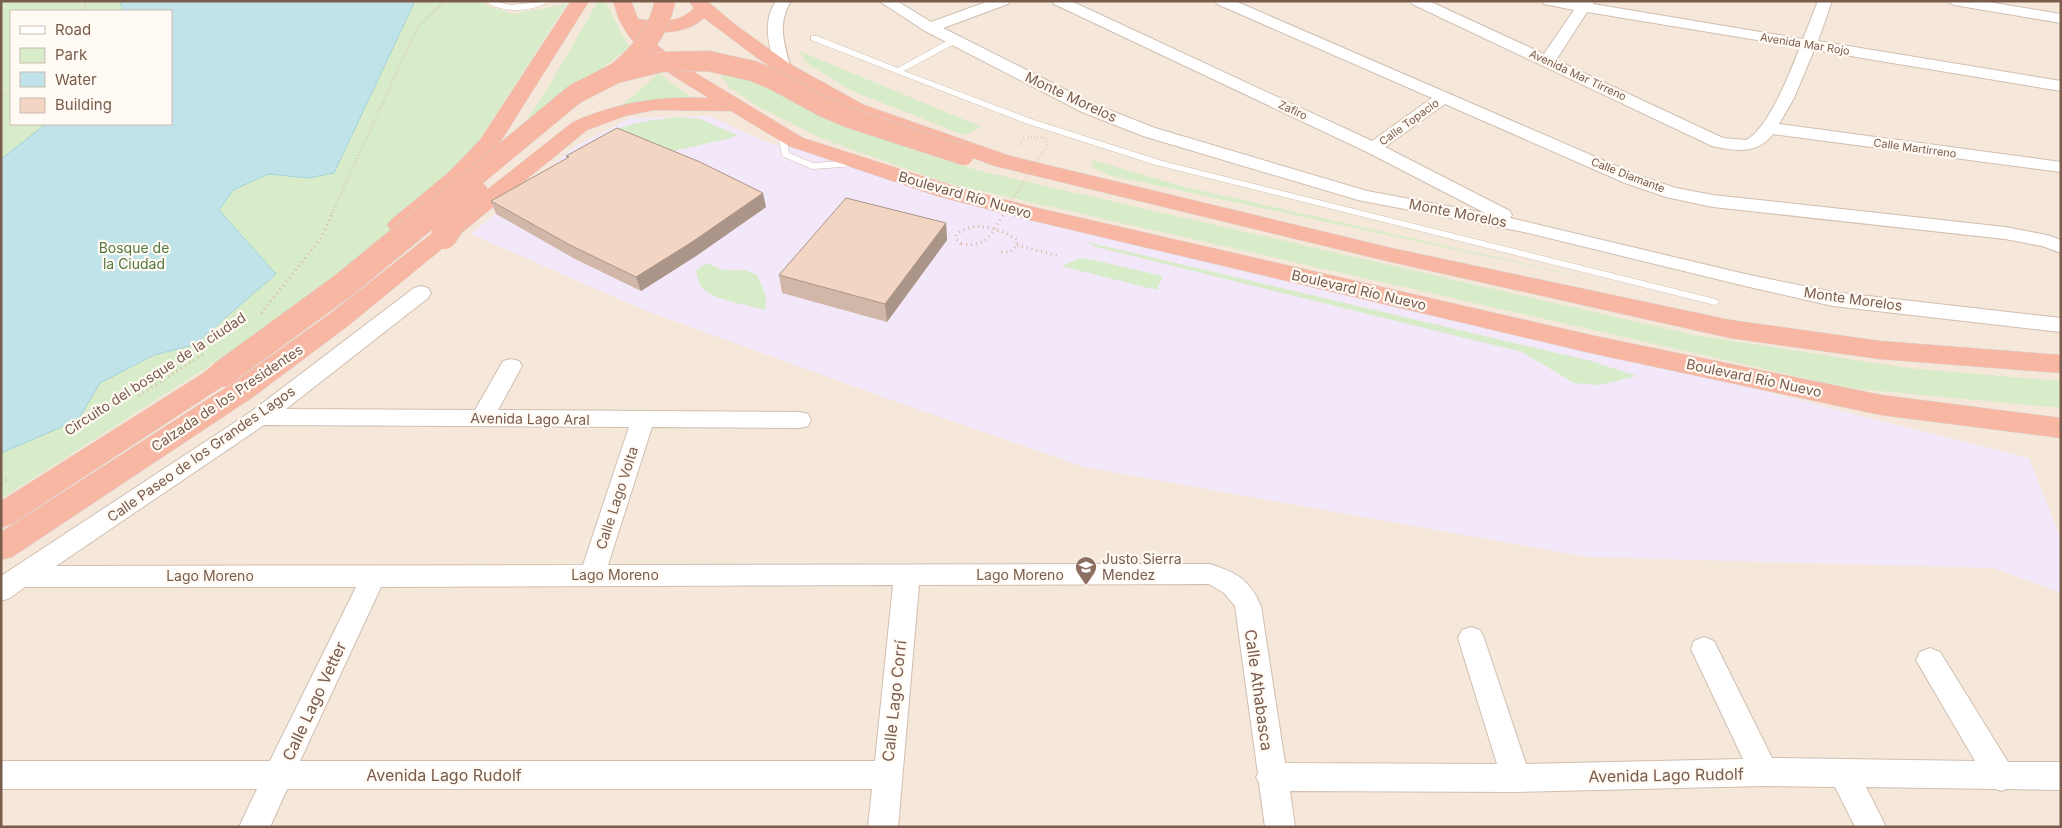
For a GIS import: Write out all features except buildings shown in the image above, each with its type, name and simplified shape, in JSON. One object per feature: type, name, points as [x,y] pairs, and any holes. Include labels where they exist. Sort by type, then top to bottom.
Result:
[{"type":"highway","points":[[214,363],[302,303],[461,174],[488,144],[580,1]]},
{"type":"highway","points":[[622,1],[630,23],[650,27],[684,24],[697,16],[700,5],[730,30],[783,68],[857,109],[1003,161]]},
{"type":"highway","points":[[444,236],[458,212],[472,198],[628,64],[649,41],[659,23],[665,1]]},
{"type":"highway","name":"Boulevard Río Nuevo","points":[[630,23],[651,50],[682,73],[796,142],[944,192],[1596,345],[1881,405],[2061,428]]},
{"type":"highway","points":[[214,363],[344,285],[575,94],[590,84],[629,69],[655,63],[680,61],[733,65],[755,71],[833,111],[866,124],[964,155],[1003,161],[1391,254],[1730,329],[1880,350],[2061,364]]},
{"type":"highway","name":"Calzada de los Presidentes","points":[[1,548],[243,390],[340,319],[580,126],[604,114],[632,106],[658,103],[733,105]]},
{"type":"highway","name":"Calzada de los Presidentes","points":[[1,516],[214,363]]},
{"type":"street","points":[[783,68],[774,35],[776,15],[784,1]]},
{"type":"street","name":"Monte Morelos","points":[[886,1],[930,28],[1088,108],[1149,132],[1364,196],[1524,226],[1735,278],[1833,299],[2061,325]]},
{"type":"street","points":[[930,28],[1003,1]]},
{"type":"street","name":"Zafiro","points":[[1059,1],[1373,148],[1524,226]]},
{"type":"street","name":"Calle Diamante","points":[[1222,1],[1631,179],[1672,193],[1713,201],[2013,234],[2047,241],[2061,247]]},
{"type":"street","name":"Avenida Mar Tirreno","points":[[1417,1],[1718,142],[1739,146],[1755,143],[1770,128]]},
{"type":"street","name":"Avenida Mar Rojo","points":[[1549,1],[1585,4],[2060,87]]},
{"type":"street","points":[[1770,128],[1810,44],[1825,1]]},
{"type":"street","points":[[1954,1],[2061,19]]},
{"type":"street","points":[[1547,61],[1585,4]]},
{"type":"street","name":"Calle Topacio","points":[[1373,148],[1444,97]]},
{"type":"street","name":"Calle Martirreno","points":[[1770,128],[2061,167]]},
{"type":"street","name":"Calle Paseo de los Grandes Lagos","points":[[11,583],[260,417],[421,293]]},
{"type":"street","points":[[482,418],[510,366]]},
{"type":"street","name":"Avenida Lago Aral","points":[[260,417],[800,420]]},
{"type":"street","name":"Calle Lago Volta","points":[[592,575],[643,420]]},
{"type":"street","name":"Lago Moreno","points":[[11,583],[374,575],[907,576],[1210,574]]},
{"type":"street","name":"Calle Athabasca","points":[[1210,574],[1236,586],[1244,594],[1248,606],[1280,827]]},
{"type":"street","name":"Calle Lago Vetter","points":[[254,827],[374,575]]},
{"type":"street","name":"Calle Lago Corrí","points":[[883,827],[907,576]]},
{"type":"street","points":[[1471,638],[1516,778]]},
{"type":"street","points":[[1704,649],[1764,772]]},
{"type":"street","points":[[1930,660],[2000,777]]},
{"type":"street","name":"Avenida Lago Rudolf","points":[[1272,777],[1516,778],[1764,772],[2000,777],[2061,776]]},
{"type":"street","points":[[1843,773],[1871,827]]},
{"type":"street","name":"Avenida Lago Rudolf","points":[[1,775],[887,775]]},
{"type":"lane","points":[[488,1],[500,6],[516,7],[547,1]]},
{"type":"lane","points":[[814,38],[1028,121],[1159,163],[1388,222],[1715,302]]},
{"type":"lane","points":[[898,71],[956,40]]},
{"type":"path","name":"Circuito del bosque de la ciudad","points":[[260,313],[320,240],[418,26],[446,1]]},
{"type":"path","points":[[997,252],[1010,252],[1017,246],[1017,239],[1005,232],[975,226],[965,226],[956,235],[956,239],[961,244],[975,246],[987,240],[1039,156],[1047,147],[1046,138],[1026,137],[1021,140],[1020,145],[1024,149]]},
{"type":"path","points":[[1038,153],[1046,155]]},
{"type":"path","points":[[1017,246],[1058,256]]},
{"type":"path","name":"Circuito del bosque de la ciudad","points":[[133,401],[214,363]]},
{"type":"path","points":[[1,482],[10,479]]},
{"type":"shaded area","points":[[1,1],[2061,1],[2061,827],[1,827]]},
{"type":"shaded area","points":[[709,116],[766,142],[857,163],[2029,458],[2061,539],[2061,593],[1994,568],[1587,557],[1084,467],[883,397],[644,310],[471,234],[575,146],[631,118]]},
{"type":"green space","name":"Bosque de la Ciudad","points":[[1,1],[476,1],[512,14],[567,4],[465,162],[331,288],[1,499]]},
{"type":"green space","points":[[598,1],[605,1],[629,47],[517,135],[552,81]]},
{"type":"green space","points":[[799,51],[982,127],[964,135],[852,91],[807,63]]},
{"type":"green space","points":[[725,55],[731,55],[817,107],[923,153],[980,171],[1694,335],[1907,368],[2061,381],[2061,408],[1848,388],[946,183],[823,139],[757,106],[730,88],[712,63]]},
{"type":"green space","points":[[659,73],[694,100],[617,110]]},
{"type":"green space","points":[[677,117],[700,119],[737,135],[665,153],[574,156],[611,132],[646,121]]},
{"type":"green space","points":[[1092,160],[1185,187],[1624,286],[1108,175],[1093,167]]},
{"type":"green space","points":[[1087,242],[1591,361],[1637,376],[1599,385],[1574,383],[1522,352],[1096,247]]},
{"type":"green space","points":[[1081,258],[1163,276],[1157,290],[1061,266]]},
{"type":"green space","points":[[706,263],[723,270],[745,270],[757,275],[766,297],[765,310],[723,299],[707,292],[699,282],[696,270]]},
{"type":"water","name":"Bosque de la Ciudad","points":[[120,1],[415,1],[334,173],[308,178],[268,174],[233,190],[219,210],[276,274],[194,345],[154,355],[100,383],[78,420],[1,453],[1,159],[45,125],[172,125],[172,10],[123,10]]},
{"type":"place","name":"Justo Sierra Mendez","points":[[1086,586]]}]
